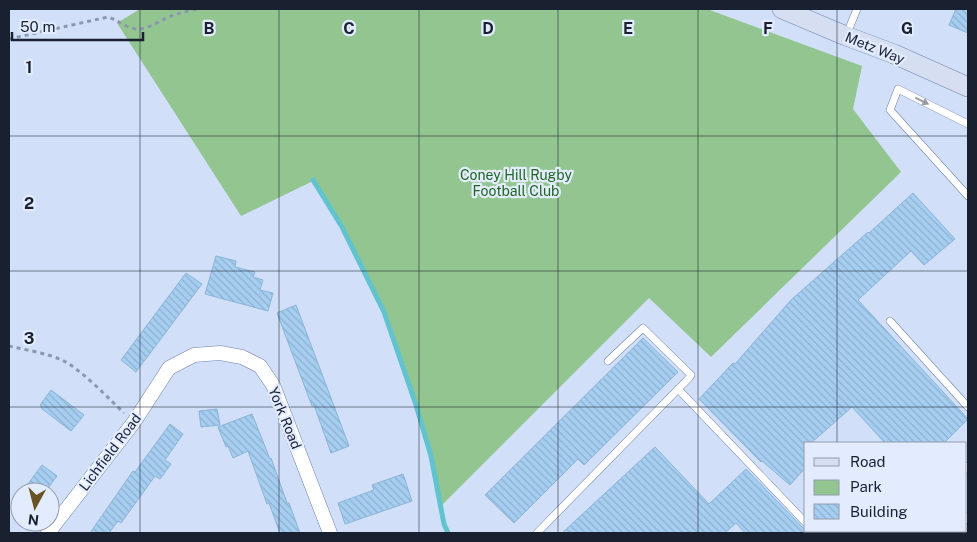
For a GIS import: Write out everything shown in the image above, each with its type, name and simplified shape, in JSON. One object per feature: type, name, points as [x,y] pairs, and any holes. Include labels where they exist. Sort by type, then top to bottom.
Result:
[{"type":"street","name":"Metz Way","points":[[782,9],[894,54],[968,87]]},
{"type":"street","name":"York Road","points":[[170,368],[194,355],[220,353],[242,357],[260,366],[273,385],[330,533]]},
{"type":"street","name":"Lichfield Road","points":[[48,533],[134,422],[170,368]]},
{"type":"lane","points":[[846,36],[857,9]]},
{"type":"lane","points":[[968,124],[898,89],[890,110],[968,196]]},
{"type":"lane","points":[[890,321],[968,407]]},
{"type":"lane","points":[[537,533],[691,375],[643,328],[608,361]]},
{"type":"lane","points":[[678,389],[804,521]]},
{"type":"path","points":[[9,39],[102,17],[115,19],[123,25],[133,28],[144,29],[174,15],[197,9]]},
{"type":"path","points":[[9,346],[55,357],[68,363],[134,422]]},
{"type":"green space","name":"Coney Hill Rugby Football Club","points":[[140,9],[707,9],[862,66],[853,109],[901,172],[711,357],[649,298],[441,506],[431,456],[416,405],[384,312],[342,227],[313,181],[241,216],[117,23]]},
{"type":"building","points":[[956,9],[968,9],[968,33],[949,25]]},
{"type":"building","points":[[913,193],[955,239],[924,265],[911,251],[858,300],[968,419],[945,442],[884,442],[852,407],[812,442],[804,442],[804,469],[790,485],[761,462],[699,399],[733,363],[735,364],[791,300]]},
{"type":"building","points":[[216,256],[236,261],[235,267],[255,272],[253,277],[263,280],[260,290],[273,293],[268,311],[205,294]]},
{"type":"building","points":[[186,273],[202,284],[136,372],[121,360]]},
{"type":"building","points":[[296,305],[349,446],[331,453],[277,313]]},
{"type":"building","points":[[643,338],[678,372],[584,465],[578,459],[514,523],[485,495]]},
{"type":"building","points":[[51,390],[84,415],[71,431],[41,408],[42,406],[40,405]]},
{"type":"building","points":[[217,409],[220,425],[201,427],[199,411]]},
{"type":"building","points":[[252,414],[300,533],[280,533],[269,503],[267,504],[248,451],[233,458],[228,446],[226,447],[218,427]]},
{"type":"building","points":[[170,424],[183,434],[165,460],[171,464],[160,479],[155,476],[121,523],[118,521],[109,533],[90,533],[133,471],[135,472]]},
{"type":"building","points":[[655,447],[709,504],[746,469],[804,529],[804,532],[808,533],[745,533],[736,523],[725,533],[562,533]]},
{"type":"building","points":[[42,465],[57,476],[52,482],[29,482]]},
{"type":"building","points":[[403,474],[412,501],[345,524],[338,503],[374,490],[372,485]]},
{"type":"waterway","points":[[313,180],[342,227],[384,312],[416,405],[431,456],[444,524],[448,533]]}]
